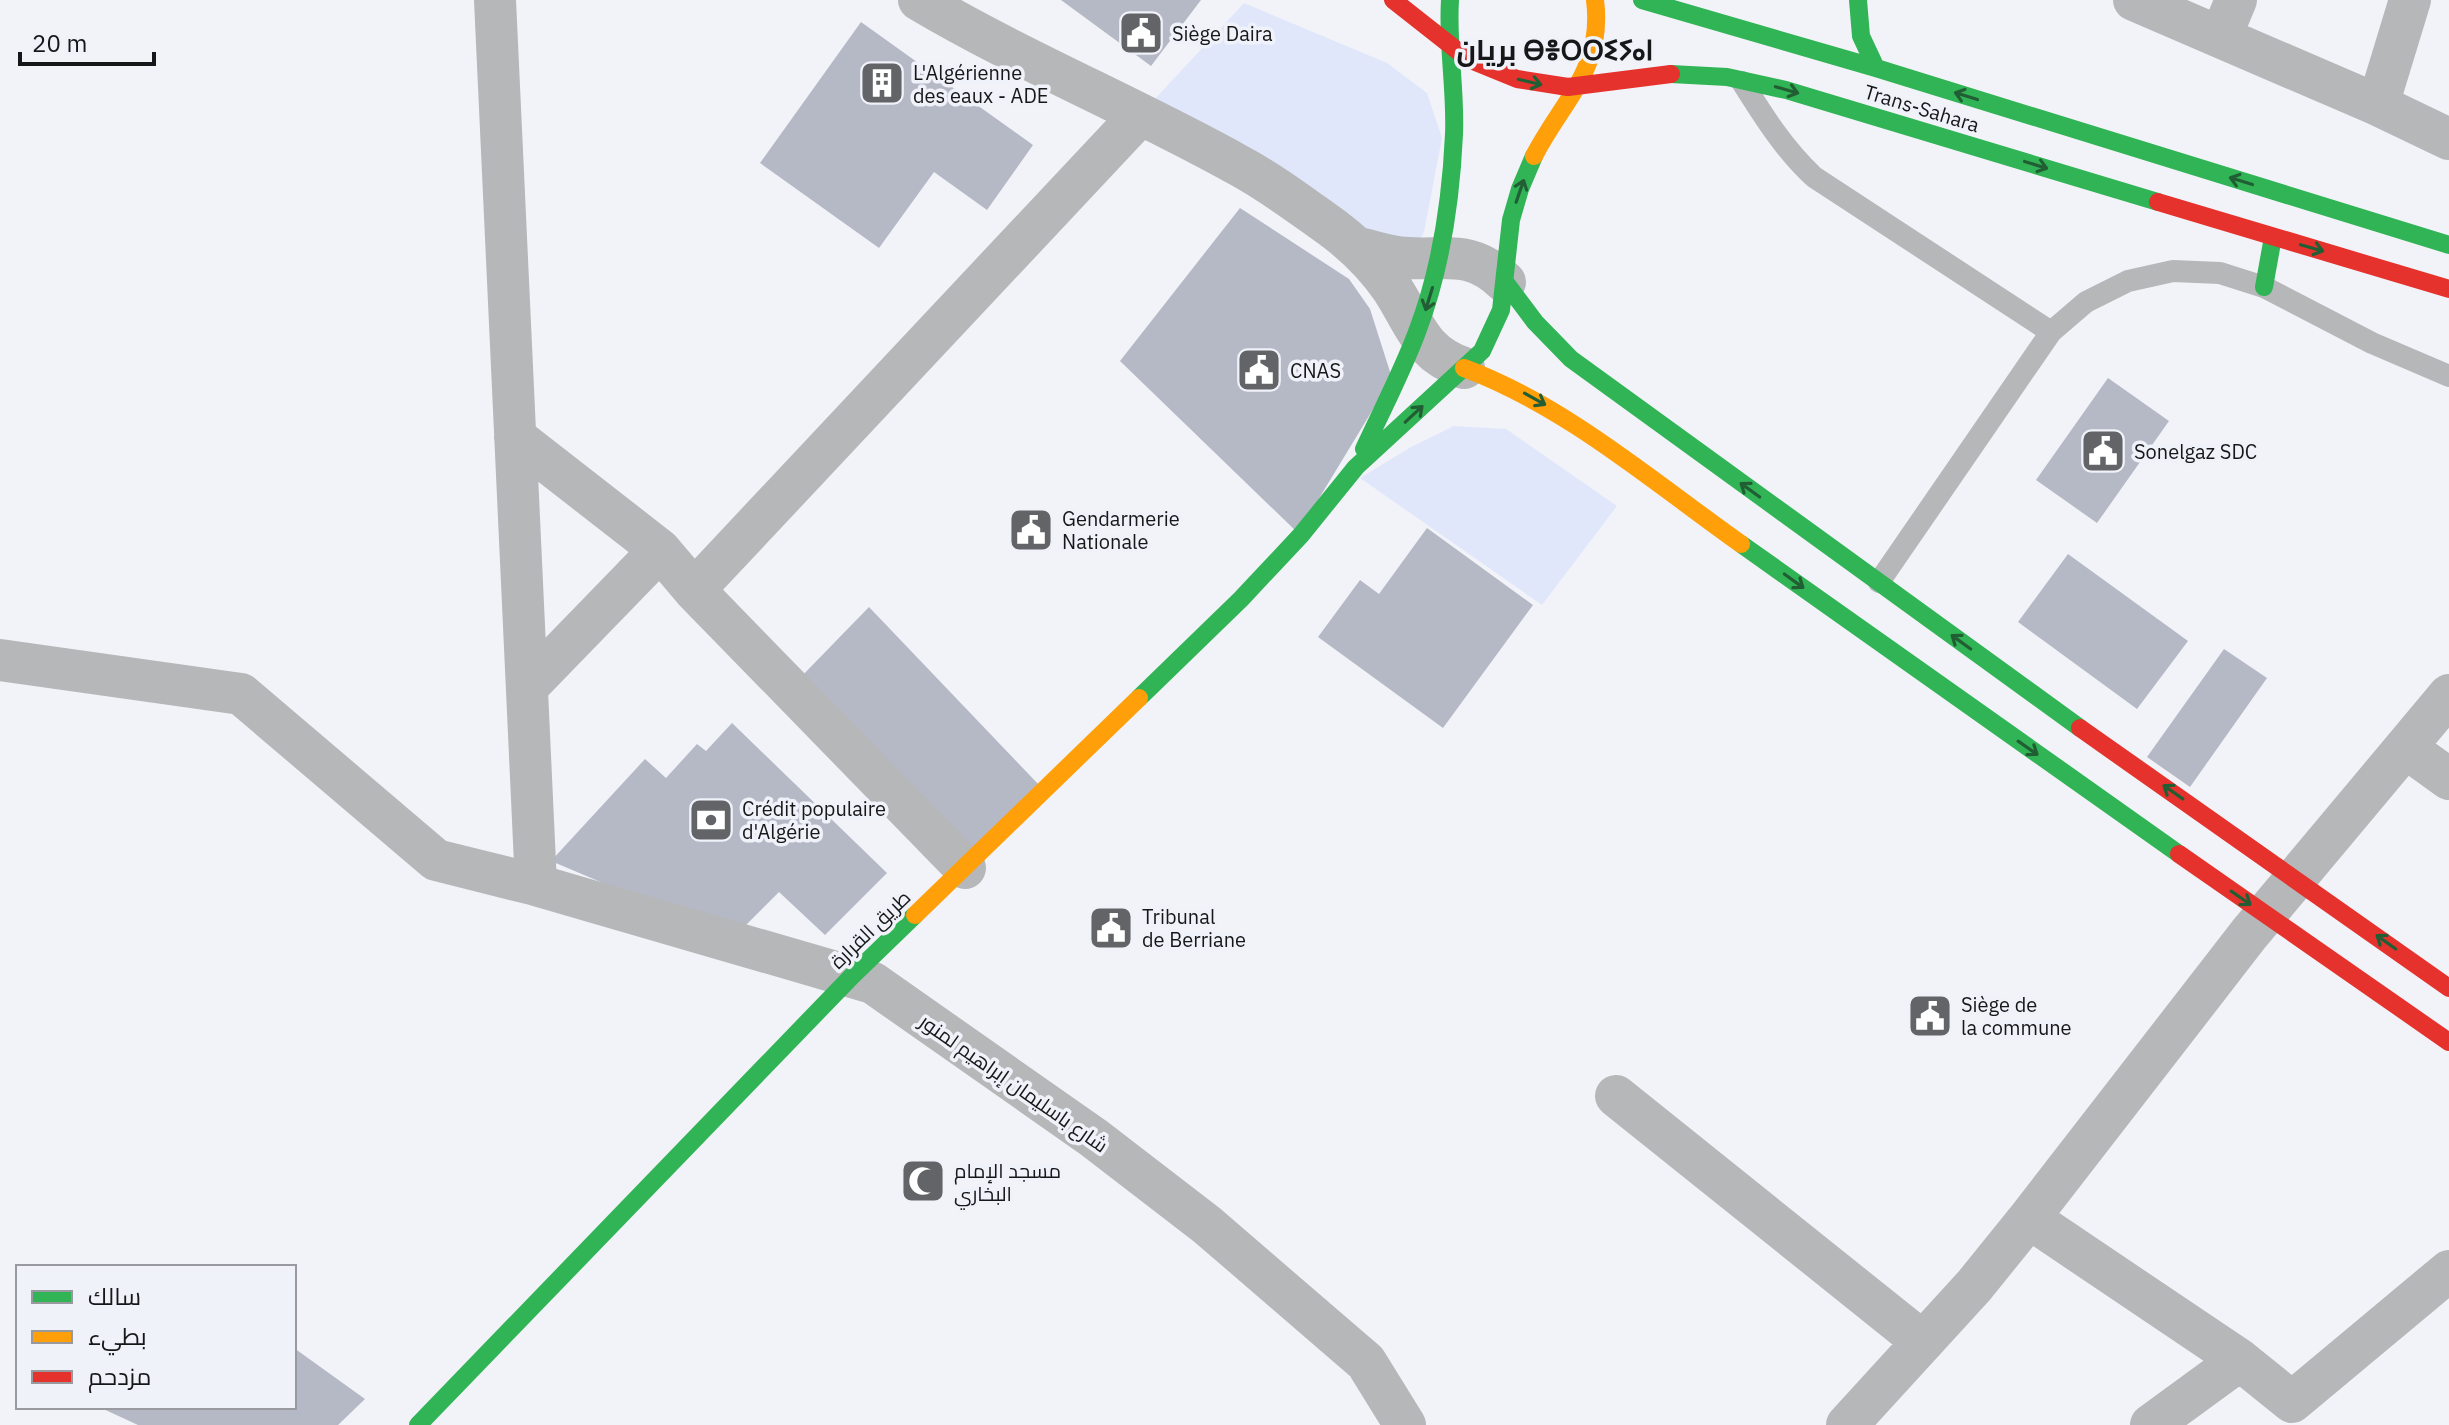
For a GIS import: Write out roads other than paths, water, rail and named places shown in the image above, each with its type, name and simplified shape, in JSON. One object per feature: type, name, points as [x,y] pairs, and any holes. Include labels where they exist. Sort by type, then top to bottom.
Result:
[{"type":"main road","name":"Trans-Sahara","points":[[1393,0],[1449,48],[1511,78],[1545,85],[1578,87],[1641,77],[1690,74],[1739,78],[2449,289]]},
{"type":"main road","points":[[1356,467],[1417,333],[1439,258],[1453,175],[1450,0]]},
{"type":"main road","points":[[1356,467],[1482,351],[1496,330],[1504,306],[1508,239],[1517,198],[1539,146],[1589,69],[1598,27],[1595,0]]},
{"type":"main road","name":"Trans-Sahara","points":[[1642,0],[1710,6],[1876,68],[2449,245]]},
{"type":"main road","points":[[1858,0],[1856,16],[1862,44],[1876,68]]},
{"type":"main road","points":[[2264,287],[2273,237]]},
{"type":"main road","points":[[1505,282],[1545,336],[1571,359],[1785,523],[1879,582],[2008,705],[2266,915],[2449,1042]]},
{"type":"main road","points":[[1464,368],[1496,380],[1555,411],[1764,552],[2008,705],[2297,879],[2449,988]]},
{"type":"main road","name":"طريق القرارة","points":[[418,1425],[852,976],[1262,578],[1356,467]]},
{"type":"street","points":[[495,0],[536,885]]},
{"type":"street","points":[[919,0],[954,21],[1106,95],[1240,166],[1359,248],[1391,288],[1417,333],[1437,356],[1464,368]]},
{"type":"street","points":[[2134,0],[2228,18],[2378,105],[2449,139]]},
{"type":"street","points":[[2378,105],[2410,0]]},
{"type":"street","points":[[694,590],[1140,115]]},
{"type":"street","points":[[1359,248],[1398,257],[1468,259],[1494,271],[1505,282]]},
{"type":"street","points":[[515,437],[660,550],[694,590],[965,868]]},
{"type":"street","points":[[527,687],[660,550]]},
{"type":"street","name":"شارع باسليمان إبراهيم لمنور","points":[[0,660],[241,694],[436,860],[536,885],[873,983],[1094,1138],[1207,1225],[1366,1362],[1405,1425]]},
{"type":"street","points":[[1847,1425],[2029,1218],[2266,915],[2449,695]]},
{"type":"street","points":[[2406,748],[2449,779]]},
{"type":"street","points":[[1616,1096],[1923,1342]]},
{"type":"street","points":[[2029,1218],[2240,1360],[2292,1402],[2449,1271]]},
{"type":"street","points":[[2151,1425],[2240,1360]]},
{"type":"lane","points":[[1739,78],[1778,139],[1814,177],[2051,332]]},
{"type":"lane","points":[[1879,582],[2051,332],[2086,302],[2128,281],[2173,271],[2220,273],[2264,287],[2358,337],[2449,376]]},
{"type":"place","name":"Siège Daira","points":[[1141,33]]},
{"type":"place","name":"L'Algérienne des eaux - ADE","points":[[882,83]]},
{"type":"place","name":"CNAS","points":[[1259,370]]},
{"type":"place","name":"Sonelgaz SDC","points":[[2103,451]]},
{"type":"place","name":"Gendarmerie Nationale","points":[[1031,530]]},
{"type":"place","name":"Crédit populaire d'Algérie","points":[[711,820]]},
{"type":"place","name":"Tribunal de Berriane","points":[[1111,928]]},
{"type":"place","name":"Siège de la commune","points":[[1930,1016]]},
{"type":"place","name":"مسجد الإمام البخاري","points":[[923,1181]]},
{"type":"district","name":"بريان ⴱⴻⵔⵔⵉⵢⴰⵏ","points":[[1555,49]]}]
